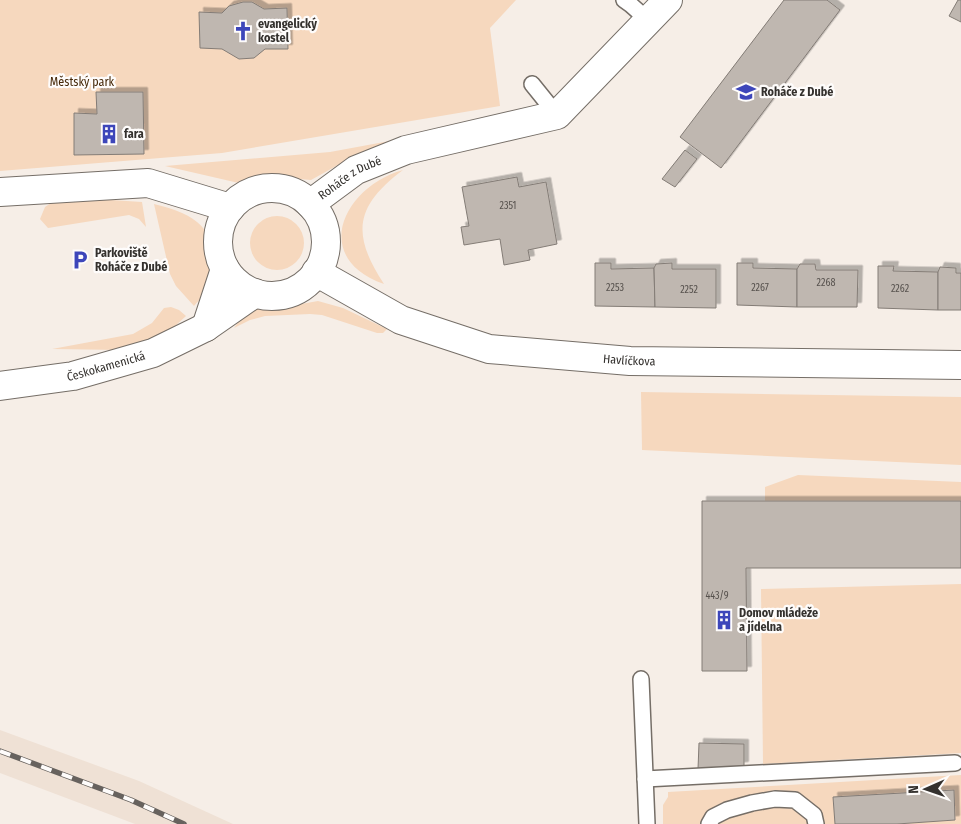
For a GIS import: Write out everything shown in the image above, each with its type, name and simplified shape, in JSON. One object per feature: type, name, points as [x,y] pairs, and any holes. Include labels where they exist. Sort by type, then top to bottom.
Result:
[{"type":"street","points":[[557,115],[668,0]]},
{"type":"street","name":"Roháče z Dubé","points":[[310,204],[356,170],[406,150],[557,115]]},
{"type":"street","points":[[0,192],[148,183],[230,208]]},
{"type":"street","name":"Roháče z Dubé","points":[[267,188],[288,190],[310,204],[317,213],[325,235],[325,248],[316,272],[304,284],[289,293],[277,296],[255,293],[237,283],[225,269],[220,257],[218,235],[220,226],[230,208],[245,195],[267,188]]},
{"type":"street","points":[[206,328],[225,269]]},
{"type":"street","name":"Havlíčkova","points":[[316,272],[402,320],[489,349],[630,361],[961,365]]},
{"type":"street","name":"Českokamenická","points":[[0,386],[73,376],[154,353],[206,328],[255,293]]},
{"type":"lane","points":[[624,0],[649,21]]},
{"type":"lane","points":[[532,84],[557,115]]},
{"type":"lane","points":[[642,679],[647,824]]},
{"type":"lane","points":[[645,779],[955,763]]},
{"type":"lane","points":[[709,824],[714,817],[727,810],[775,799],[795,800],[814,815],[816,824]]},
{"type":"lane","points":[[804,807],[805,824]]},
{"type":"shaded area","points":[[0,730],[139,781],[233,824],[135,824],[0,773]]},
{"type":"green space","name":"Městský park","points":[[0,0],[516,0],[490,28],[500,106],[222,153],[0,171]]},
{"type":"green space","points":[[395,140],[347,160],[311,180],[275,177],[243,184],[165,166],[330,152]]},
{"type":"green space","points":[[403,170],[375,196],[367,209],[363,222],[366,250],[384,284],[361,272],[347,258],[342,241],[343,224],[351,207],[364,191],[382,179]]},
{"type":"green space","points":[[96,199],[142,202],[146,227],[139,219],[129,215],[48,228],[40,219],[45,207],[51,203]]},
{"type":"green space","points":[[154,204],[177,211],[197,222],[209,237],[213,256],[211,276],[204,294],[194,306],[176,286],[170,274]]},
{"type":"green space","points":[[277,216],[287,218],[296,224],[302,233],[304,243],[302,253],[296,262],[287,268],[277,270],[267,268],[258,262],[252,253],[250,243],[252,233],[258,224],[267,218]]},
{"type":"green space","points":[[318,301],[343,308],[387,329],[383,333],[377,333],[322,315],[310,314],[265,316],[250,320],[234,328],[241,318],[251,310],[265,306],[279,308]]},
{"type":"green space","points":[[171,307],[179,310],[186,316],[174,327],[156,337],[121,350],[52,349],[133,334],[152,323],[164,308]]},
{"type":"green space","points":[[641,392],[961,397],[961,465],[642,450]]},
{"type":"green space","points":[[798,475],[961,482],[961,501],[765,501],[765,487]]},
{"type":"green space","points":[[961,584],[961,753],[763,764],[761,589]]},
{"type":"green space","points":[[961,775],[961,824],[663,824],[663,805],[668,797],[668,792]]},
{"type":"building","name":"Roháče z Dubé","points":[[784,0],[827,0],[840,10],[721,168],[680,137]]},
{"type":"building","points":[[958,0],[961,0],[961,22],[949,16]]},
{"type":"building","name":"evangelický kostel","points":[[243,2],[252,2],[264,9],[287,8],[288,49],[265,49],[254,58],[239,59],[222,49],[200,48],[199,12],[222,13],[229,6]]},
{"type":"building","name":"fara","points":[[96,92],[143,92],[144,154],[74,155],[74,113],[97,114]]},
{"type":"building","points":[[685,150],[697,159],[675,187],[662,179]]},
{"type":"building","points":[[517,177],[519,187],[546,182],[557,244],[528,250],[530,260],[504,265],[500,239],[464,245],[461,227],[469,226],[462,187]]},
{"type":"building","points":[[595,263],[611,263],[611,269],[654,268],[655,307],[595,306]]},
{"type":"building","points":[[672,263],[672,269],[716,269],[716,308],[655,307],[654,268],[656,264]]},
{"type":"building","points":[[737,263],[753,263],[753,268],[797,269],[797,307],[737,305]]},
{"type":"building","points":[[800,264],[815,264],[816,270],[858,270],[857,307],[797,307],[797,269]]},
{"type":"building","points":[[878,266],[894,266],[893,271],[938,272],[938,310],[878,308]]},
{"type":"building","points":[[940,267],[956,268],[956,273],[961,273],[961,310],[938,310],[938,272]]},
{"type":"building","name":"Domov mládeže a jídelna","points":[[702,501],[961,501],[961,568],[746,568],[747,671],[702,671]]},
{"type":"building","points":[[699,743],[744,744],[744,766],[698,769]]},
{"type":"building","points":[[954,790],[955,820],[897,824],[835,824],[833,797]]},
{"type":"railway","points":[[0,751],[131,800],[184,824]]},
{"type":"place","name":"evangelický kostel","points":[[243,31]]},
{"type":"place","name":"Roháče z Dubé","points":[[746,92]]},
{"type":"place","name":"fara","points":[[109,134]]},
{"type":"place","name":"Parkoviště Roháče z Dubé","points":[[80,260]]},
{"type":"place","name":"Domov mládeže a jídelna","points":[[724,620]]}]
